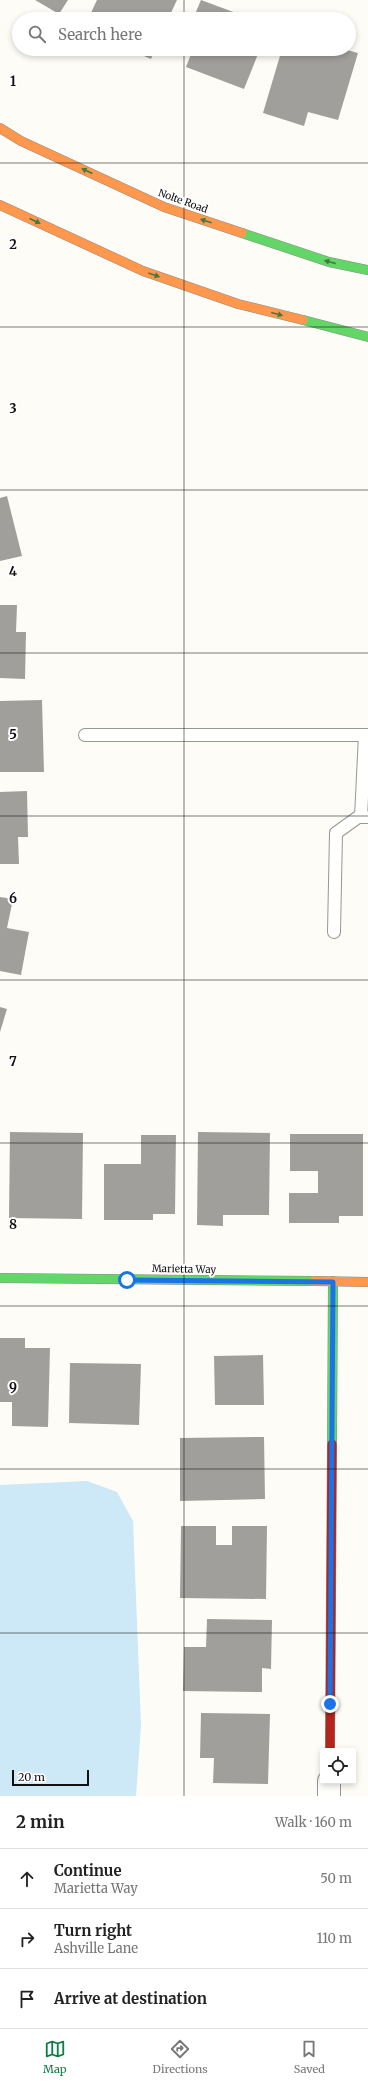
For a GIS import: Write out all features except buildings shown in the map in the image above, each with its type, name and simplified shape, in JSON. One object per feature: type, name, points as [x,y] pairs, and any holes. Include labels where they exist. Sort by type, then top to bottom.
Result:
[{"type":"street","name":"Nolte Road","points":[[0,128],[21,141],[164,207],[329,262],[368,270]]},
{"type":"street","points":[[0,205],[143,271],[238,304],[368,337]]},
{"type":"street","name":"Marietta Way","points":[[0,1278],[368,1282]]},
{"type":"street","points":[[330,1748],[333,1282]]},
{"type":"street","points":[[329,1784],[329,1796]]},
{"type":"lane","points":[[85,735],[366,735],[364,816],[336,833],[334,932]]},
{"type":"water","points":[[87,1481],[117,1492],[133,1521],[141,1725],[136,1796],[0,1796],[0,1485]]},
{"type":"traffic: fast","points":[[242,233],[329,262],[368,270]]},
{"type":"traffic: fast","points":[[303,320],[368,337]]},
{"type":"traffic: fast","points":[[0,1278],[314,1281]]},
{"type":"traffic: fast","points":[[332,1444],[333,1281]]},
{"type":"traffic: slow","points":[[0,128],[21,141],[164,207],[242,233]]},
{"type":"traffic: slow","points":[[0,205],[143,271],[238,304],[303,320]]},
{"type":"traffic: slow","points":[[314,1281],[368,1282]]},
{"type":"traffic: jam","points":[[330,1748],[332,1444]]},
{"type":"route","points":[[127,1280],[333,1282],[330,1704]]}]
